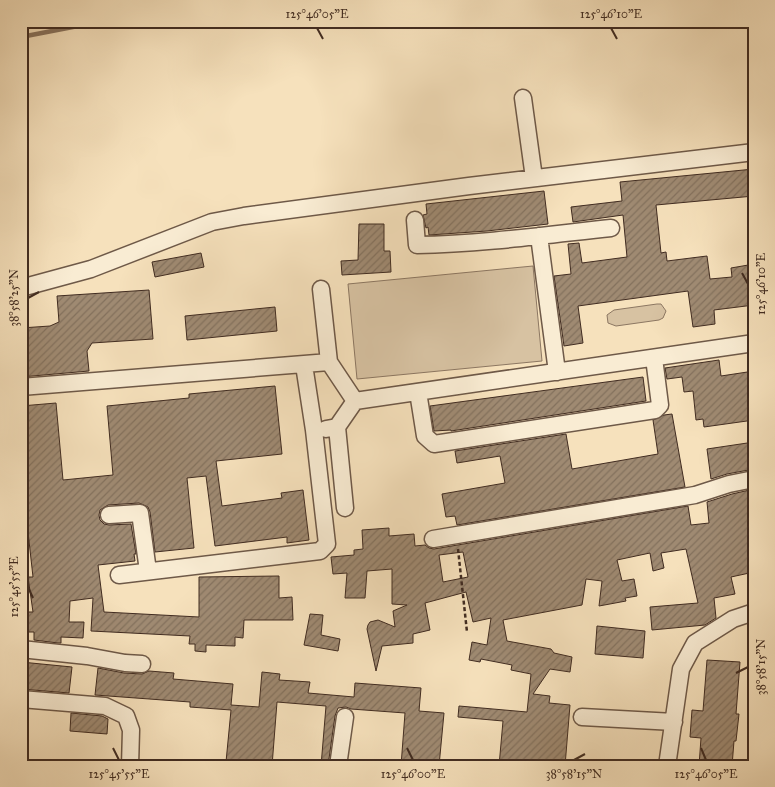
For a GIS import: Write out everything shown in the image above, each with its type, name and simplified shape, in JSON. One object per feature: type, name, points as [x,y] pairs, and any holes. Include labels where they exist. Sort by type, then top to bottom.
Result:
[{"type":"street","points":[[523,98],[534,178]]},
{"type":"street","points":[[21,288],[91,269],[212,222],[244,216],[534,178],[754,152]]},
{"type":"street","points":[[414,220],[417,244],[440,244],[538,236],[611,228]]},
{"type":"street","points":[[538,236],[557,372]]},
{"type":"street","points":[[321,289],[329,362],[355,401]]},
{"type":"street","points":[[345,508],[337,427],[355,401],[754,343]]},
{"type":"street","points":[[418,392],[425,436],[434,444],[655,410],[660,405],[654,358]]},
{"type":"street","points":[[21,387],[329,362]]},
{"type":"street","points":[[119,575],[320,550],[327,544],[314,430],[304,365]]},
{"type":"street","points":[[314,430],[337,427]]},
{"type":"street","points":[[433,539],[695,495],[729,484],[754,479]]},
{"type":"street","points":[[109,516],[140,513],[148,572]]},
{"type":"street","points":[[667,766],[681,669],[695,643],[732,619],[754,612]]},
{"type":"street","points":[[21,649],[142,664]]},
{"type":"street","points":[[21,699],[105,706],[126,716],[131,730],[130,766]]},
{"type":"street","points":[[338,766],[345,717]]},
{"type":"street","points":[[582,717],[674,722]]},
{"type":"path","points":[[457,535],[467,632]]},
{"type":"shaded area","points":[[533,266],[542,361],[357,379],[348,284]]},
{"type":"shaded area","points":[[661,304],[666,311],[663,318],[659,320],[616,326],[608,323],[607,315],[614,310]]},
{"type":"building","points":[[754,169],[754,196],[656,205],[661,253],[666,252],[667,261],[707,256],[710,279],[732,277],[731,268],[754,264],[754,305],[714,310],[715,324],[693,327],[688,291],[578,306],[583,343],[564,346],[554,276],[571,274],[568,244],[579,243],[582,263],[627,257],[623,215],[573,222],[571,207],[622,201],[620,182]]},
{"type":"building","points":[[544,191],[548,224],[429,235],[428,227],[426,228],[423,215],[427,214],[426,204]]},
{"type":"building","points":[[359,224],[384,224],[384,251],[390,251],[391,272],[342,275],[341,261],[358,260]]},
{"type":"building","points":[[201,253],[204,267],[155,277],[152,262]]},
{"type":"building","points":[[149,290],[153,339],[92,343],[87,351],[89,371],[21,377],[21,328],[50,326],[59,322],[57,296]]},
{"type":"building","points":[[275,307],[277,331],[187,340],[185,316]]},
{"type":"building","points":[[719,360],[721,376],[754,371],[754,420],[704,427],[703,419],[696,420],[693,391],[684,392],[682,377],[667,379],[665,368]]},
{"type":"building","points":[[643,377],[646,401],[451,431],[434,431],[430,406]]},
{"type":"building","points":[[275,386],[282,454],[216,461],[222,506],[282,498],[281,493],[303,490],[309,540],[287,543],[287,537],[215,546],[206,476],[187,478],[194,548],[155,552],[148,507],[139,503],[108,505],[100,510],[100,520],[104,524],[109,525],[131,524],[136,554],[134,554],[135,561],[98,565],[104,612],[199,617],[199,577],[279,576],[279,598],[292,597],[293,620],[244,620],[243,638],[235,637],[235,646],[206,645],[206,652],[195,651],[195,644],[189,644],[190,636],[91,631],[93,598],[70,601],[69,622],[84,622],[83,638],[61,637],[61,643],[58,643],[34,640],[34,632],[21,632],[21,612],[33,612],[28,577],[33,577],[28,532],[21,533],[21,406],[56,403],[63,480],[113,475],[107,406],[189,398],[189,394]]},
{"type":"building","points":[[672,414],[685,487],[457,525],[455,516],[446,517],[442,494],[505,483],[500,456],[457,463],[455,451],[566,434],[572,469],[658,454],[653,420]]},
{"type":"building","points":[[754,442],[754,469],[711,479],[707,449]]},
{"type":"building","points":[[754,489],[754,572],[731,577],[735,594],[714,598],[716,618],[705,625],[652,630],[650,607],[698,603],[686,549],[661,553],[664,568],[653,571],[650,553],[617,560],[622,581],[634,579],[637,596],[625,598],[626,601],[599,606],[602,581],[586,579],[582,605],[503,620],[507,641],[551,649],[554,653],[572,657],[570,672],[550,669],[533,694],[550,696],[549,703],[570,705],[565,766],[499,766],[503,721],[458,717],[459,706],[527,712],[531,674],[511,670],[512,665],[481,659],[480,662],[469,660],[472,642],[487,645],[491,618],[473,622],[466,592],[425,603],[430,630],[413,634],[413,643],[382,646],[376,671],[367,629],[368,625],[370,622],[378,620],[395,627],[393,611],[407,605],[392,604],[392,569],[367,571],[365,598],[345,598],[347,573],[333,574],[331,557],[354,555],[354,550],[363,549],[362,530],[389,528],[389,536],[414,534],[415,546],[425,545],[434,549],[688,506],[691,525],[709,523],[707,502]],"holes":[[[463,552],[468,577],[443,582],[439,555]]]},
{"type":"building","points":[[310,614],[323,615],[321,635],[340,639],[338,651],[304,645]]},
{"type":"building","points":[[597,626],[645,631],[643,658],[595,654]]},
{"type":"building","points":[[707,660],[740,662],[736,714],[739,714],[732,766],[699,766],[701,738],[690,737],[692,710],[703,711]]},
{"type":"building","points":[[21,662],[72,667],[69,693],[21,689]]},
{"type":"building","points":[[98,668],[124,673],[142,674],[149,671],[174,673],[173,679],[233,684],[231,705],[259,707],[262,672],[280,674],[279,680],[310,682],[308,693],[354,697],[355,683],[421,688],[419,711],[444,713],[439,766],[401,766],[405,713],[346,707],[338,708],[335,716],[328,766],[321,766],[326,706],[277,702],[272,766],[254,766],[254,764],[226,762],[231,710],[190,707],[190,702],[95,695]]},
{"type":"building","points":[[71,713],[102,716],[108,719],[107,734],[70,731]]},
{"type":"waterway","points":[[21,37],[104,21]]}]
